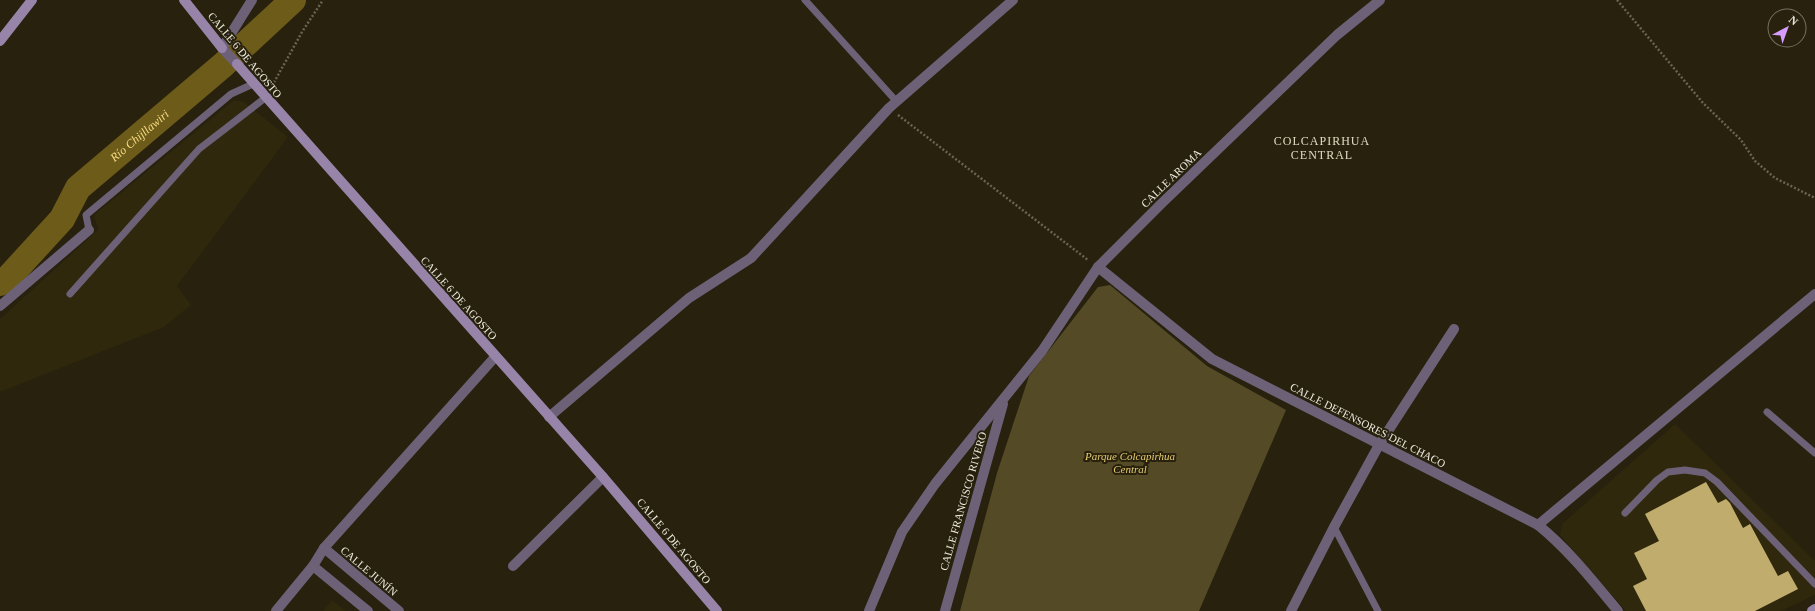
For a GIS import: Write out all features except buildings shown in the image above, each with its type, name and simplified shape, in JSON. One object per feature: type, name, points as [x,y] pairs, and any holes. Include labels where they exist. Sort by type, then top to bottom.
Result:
[{"type":"main road","points":[[1,38],[32,0]]},
{"type":"main road","name":"CALLE 6 DE AGOSTO","points":[[184,0],[224,50]]},
{"type":"main road","name":"CALLE 6 DE AGOSTO","points":[[236,64],[603,477],[717,611]]},
{"type":"street","points":[[224,50],[252,0]]},
{"type":"street","name":"CALLE AROMA","points":[[870,611],[902,532],[935,484],[1042,351],[1098,267],[1162,203],[1337,35],[1380,0]]},
{"type":"street","points":[[549,417],[689,298],[750,258],[893,105],[1011,1]]},
{"type":"street","name":"CALLE 6 DE AGOSTO","points":[[224,50],[236,64]]},
{"type":"street","points":[[0,306],[89,230]]},
{"type":"street","name":"CALLE DEFENSORES DEL CHACO","points":[[1098,267],[1212,359],[1538,525],[1554,538],[1576,560],[1618,611]]},
{"type":"street","points":[[1538,525],[1815,294]]},
{"type":"street","points":[[1291,611],[1334,527],[1380,445],[1454,329]]},
{"type":"street","points":[[276,611],[312,566],[324,548],[495,356]]},
{"type":"street","name":"CALLE FRANCISCO RIVERO","points":[[945,611],[1004,398]]},
{"type":"street","points":[[513,566],[603,477]]},
{"type":"street","name":"CALLE JUNÍN","points":[[324,548],[399,611]]},
{"type":"street","points":[[312,566],[368,611]]},
{"type":"lane","points":[[805,0],[893,105]]},
{"type":"lane","points":[[89,230],[86,215],[230,94],[253,84]]},
{"type":"lane","points":[[70,294],[199,149],[265,98]]},
{"type":"lane","points":[[1767,412],[1815,453]]},
{"type":"lane","points":[[1625,513],[1657,480],[1668,472],[1685,470],[1705,473],[1717,482],[1815,584]]},
{"type":"lane","points":[[1334,527],[1378,611]]},
{"type":"path","points":[[265,98],[302,32],[323,0]]},
{"type":"path","points":[[1617,0],[1703,103],[1741,140],[1755,161],[1775,178],[1815,198]]},
{"type":"path","points":[[893,105],[1098,267]]},
{"type":"shaded area","points":[[234,100],[244,102],[288,137],[177,286],[191,305],[164,327],[0,392],[0,319],[98,230],[94,215]]},
{"type":"shaded area","points":[[1675,424],[1815,561],[1815,595],[1781,611],[1626,611],[1560,535],[1562,524]]},
{"type":"shaded area","points":[[332,600],[346,611],[323,611]]},
{"type":"green space","name":"Parque Colcapirhua Central","points":[[1110,285],[1207,366],[1286,410],[1199,611],[960,611],[997,473],[1029,376],[1098,287]]},
{"type":"waterway","name":"Río Chijllawiri","points":[[0,283],[8,278],[62,219],[78,188],[223,65],[293,0]]},
{"type":"district","name":"COLCAPIRHUA CENTRAL","points":[[1322,148]]}]
